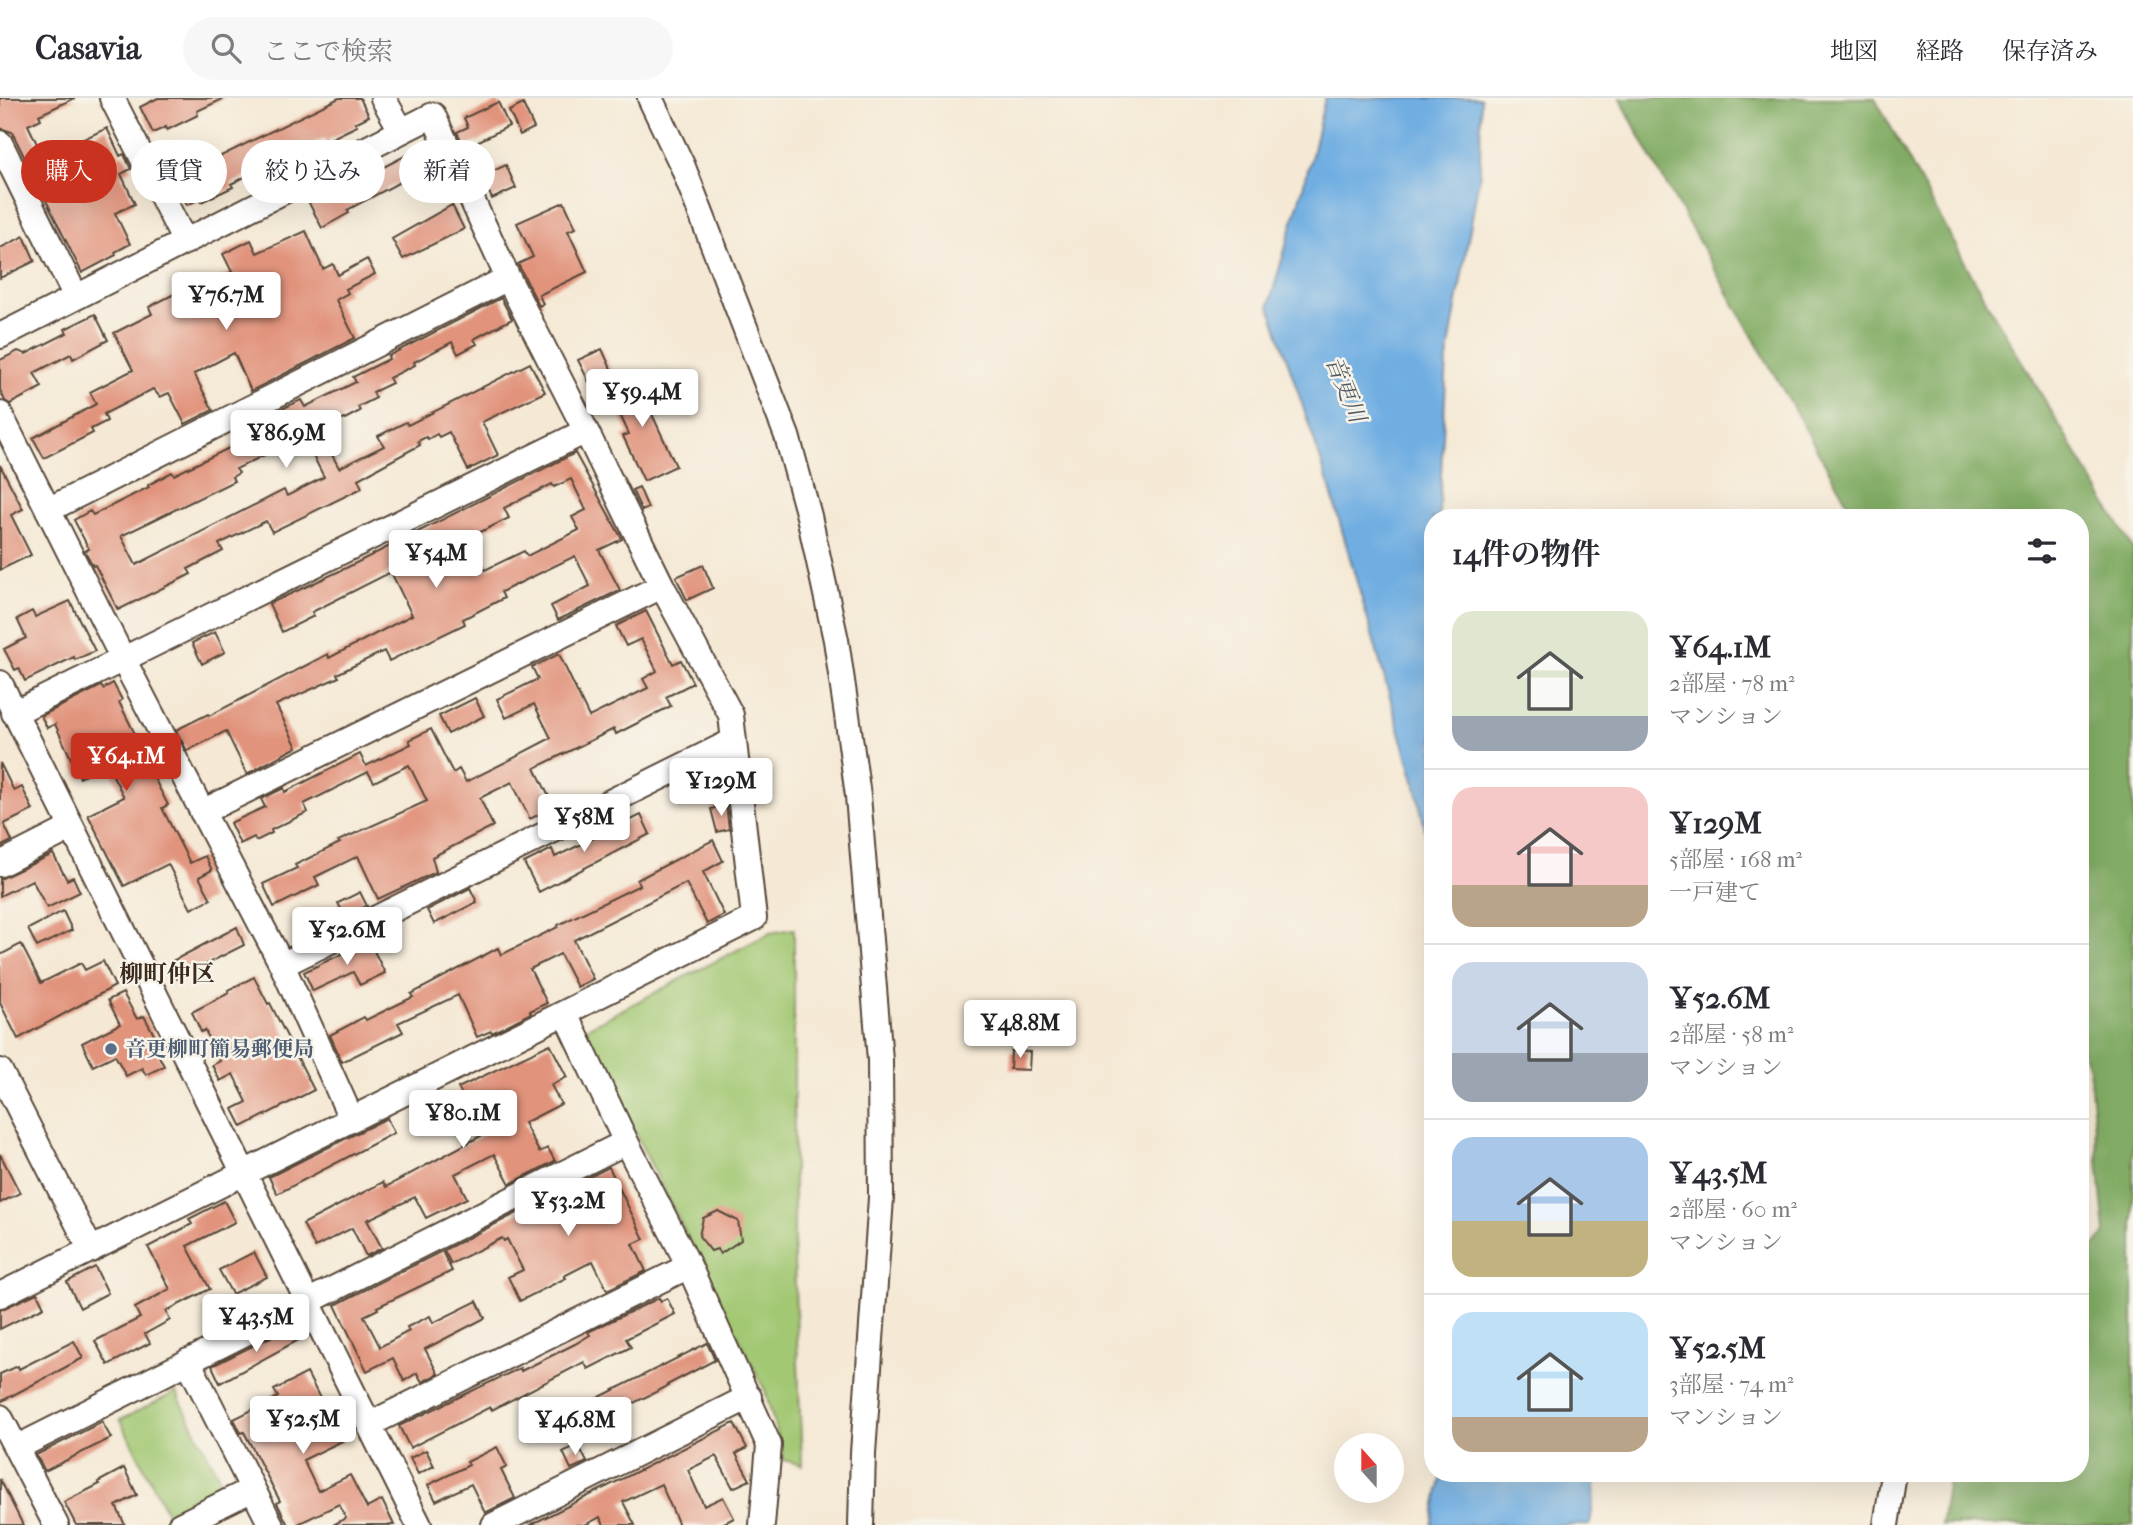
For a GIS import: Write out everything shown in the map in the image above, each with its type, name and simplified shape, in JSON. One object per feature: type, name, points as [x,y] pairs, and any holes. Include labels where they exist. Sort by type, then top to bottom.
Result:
[{"type":"street","points":[[112,98],[185,242]]},
{"type":"street","points":[[383,98],[401,130]]},
{"type":"street","points":[[650,98],[683,167],[787,436],[836,640],[848,715],[858,796],[880,1059],[881,1198],[863,1453],[861,1525]]},
{"type":"street","points":[[0,336],[433,115],[508,278],[662,586],[731,715],[754,918],[0,1295]]},
{"type":"street","points":[[0,143],[76,297]]},
{"type":"street","points":[[48,510],[508,278]]},
{"type":"street","points":[[0,414],[123,659],[282,965],[351,1118]]},
{"type":"street","points":[[15,713],[586,431]]},
{"type":"street","points":[[202,811],[662,586]]},
{"type":"street","points":[[0,683],[419,1525]]},
{"type":"street","points":[[282,965],[733,741]]},
{"type":"street","points":[[0,864],[71,828]]},
{"type":"street","points":[[565,1013],[689,1266],[769,1445],[762,1525]]},
{"type":"street","points":[[0,1071],[91,1250]]},
{"type":"street","points":[[16,1448],[626,1142]]},
{"type":"street","points":[[370,1424],[689,1266]]},
{"type":"street","points":[[188,1361],[271,1525]]},
{"type":"street","points":[[494,1525],[749,1397]]},
{"type":"street","points":[[0,1417],[56,1525]]},
{"type":"street","points":[[1886,1525],[1893,1482]]},
{"type":"street","points":[[180,1525],[253,1489]]},
{"type":"green space","points":[[1620,98],[1875,98],[1987,303],[2133,549],[2133,1525],[1941,1525],[1948,1482],[2089,1482],[2089,1254],[2105,1233],[2089,1068],[2089,509],[1851,509],[1649,154]]},
{"type":"green space","points":[[794,929],[794,1261],[802,1465],[784,1460],[765,1390],[583,1030],[770,933]]},
{"type":"green space","points":[[176,1392],[223,1485],[167,1513],[120,1420]]},
{"type":"water","name":"音更川","points":[[1325,98],[1481,98],[1480,172],[1447,359],[1439,509],[1424,509],[1424,826],[1417,791],[1329,485],[1269,305],[1311,159]]},
{"type":"water","points":[[1440,1482],[1596,1482],[1590,1525],[1432,1525]]},
{"type":"building","points":[[0,98],[75,98],[39,115],[41,119],[28,125],[35,140],[21,140],[21,150],[12,132],[0,128]]},
{"type":"building","points":[[158,98],[225,98],[197,111],[198,115],[167,130],[166,127],[153,133],[140,107]]},
{"type":"building","points":[[339,98],[360,98],[369,116],[355,123],[357,126],[328,140],[253,140]]},
{"type":"building","points":[[498,102],[509,126],[481,140],[461,140],[457,132],[468,127],[464,118]]},
{"type":"building","points":[[523,104],[534,128],[520,135],[509,111]]},
{"type":"building","points":[[107,128],[113,140],[81,140]]},
{"type":"building","points":[[241,146],[241,179],[231,184],[233,187],[227,190],[227,153]]},
{"type":"building","points":[[117,150],[120,156],[124,154],[131,169],[121,174],[131,195],[131,203],[135,204],[115,213],[130,244],[115,252],[116,255],[82,273],[47,203],[117,203]]},
{"type":"building","points":[[399,159],[399,183],[385,190],[385,166]]},
{"type":"building","points":[[506,165],[516,188],[495,198],[495,170]]},
{"type":"building","points":[[564,202],[576,228],[568,231],[587,272],[539,295],[543,304],[539,306],[518,264],[533,257],[517,223]]},
{"type":"building","points":[[309,203],[360,203],[347,210],[349,213],[322,228]]},
{"type":"building","points":[[452,205],[464,229],[403,259],[392,239]]},
{"type":"building","points":[[306,231],[323,269],[333,264],[338,275],[367,259],[375,274],[346,289],[348,293],[336,300],[355,338],[251,391],[234,353],[194,374],[213,410],[185,424],[169,393],[160,397],[153,389],[104,414],[107,421],[91,429],[93,433],[44,458],[33,438],[96,404],[90,392],[133,370],[114,333],[152,314],[149,307],[201,280],[204,286],[232,272],[223,254],[251,240],[257,253]]},
{"type":"building","points":[[24,236],[35,261],[0,278],[0,248]]},
{"type":"building","points":[[501,298],[512,319],[474,339],[477,344],[458,354],[452,342],[414,362],[415,365],[389,378],[392,383],[373,392],[376,398],[358,407],[360,411],[320,432],[339,468],[384,446],[378,436],[406,422],[408,425],[530,363],[545,392],[482,422],[498,455],[468,470],[449,432],[439,437],[437,434],[428,439],[426,437],[418,441],[420,445],[358,479],[362,488],[272,532],[266,521],[219,544],[223,551],[188,569],[191,574],[118,610],[85,551],[89,549],[74,520],[90,511],[93,515],[149,487],[148,485],[172,472],[174,475],[270,428],[265,417],[301,400],[305,407],[356,382],[353,377],[389,359],[388,356]],"holes":[[[303,436],[324,477],[287,496],[284,490],[136,565],[121,536],[234,481],[232,477],[239,473],[236,469]]]},
{"type":"building","points":[[95,314],[108,340],[73,359],[71,354],[34,373],[42,387],[10,404],[5,401],[0,390],[0,360],[18,351],[26,354],[67,333],[65,329]]},
{"type":"building","points":[[602,349],[612,371],[589,382],[578,360]]},
{"type":"building","points":[[641,376],[657,409],[651,412],[676,466],[644,481],[623,436],[629,434],[609,391]]},
{"type":"building","points":[[575,453],[622,539],[599,550],[620,590],[558,620],[551,606],[590,586],[575,556],[501,592],[504,598],[463,619],[465,624],[389,661],[384,651],[337,674],[339,677],[276,705],[297,747],[247,774],[226,731],[187,751],[176,730],[208,714],[209,716],[328,654],[329,658],[412,615],[391,572],[312,612],[314,616],[282,632],[269,604]],"holes":[[[571,479],[586,510],[572,517],[579,530],[527,556],[524,551],[485,570],[483,566],[477,569],[462,541],[509,518],[504,508],[552,484],[554,487]]]},
{"type":"building","points":[[0,465],[23,509],[11,515],[31,555],[0,570]]},
{"type":"building","points":[[639,487],[648,508],[642,511],[632,490]]},
{"type":"building","points":[[703,565],[713,588],[687,600],[676,577]]},
{"type":"building","points":[[70,601],[95,651],[75,660],[74,657],[25,681],[19,668],[15,670],[4,649],[26,638],[17,619],[32,611],[35,617]]},
{"type":"building","points":[[646,611],[673,664],[681,660],[693,683],[666,697],[671,706],[616,734],[614,729],[535,768],[554,807],[530,819],[512,782],[480,798],[493,826],[432,857],[436,872],[378,899],[358,856],[315,877],[319,885],[274,907],[263,884],[297,868],[295,865],[340,843],[338,841],[427,801],[409,765],[374,782],[368,772],[304,804],[308,812],[271,830],[272,833],[256,841],[254,837],[240,844],[230,823],[265,807],[261,799],[284,788],[285,792],[360,754],[366,766],[411,744],[409,740],[431,729],[453,773],[459,769],[466,782],[518,756],[551,738],[534,704],[506,718],[497,699],[538,679],[532,667],[559,654],[589,717],[648,688],[643,679],[657,671],[641,639],[626,646],[616,626]]},
{"type":"building","points":[[215,632],[225,652],[202,664],[192,643]]},
{"type":"building","points":[[113,683],[136,736],[133,737],[168,805],[162,808],[190,863],[205,856],[212,870],[199,877],[211,899],[191,909],[168,864],[124,886],[88,815],[124,797],[107,764],[80,778],[55,724],[47,728],[41,716],[101,686],[103,689]]},
{"type":"building","points":[[475,698],[484,716],[448,734],[439,716]]},
{"type":"building","points":[[0,763],[14,791],[22,787],[33,810],[4,824],[12,841],[0,847]]},
{"type":"building","points":[[726,805],[729,829],[717,832],[711,809]]},
{"type":"building","points":[[641,815],[650,834],[539,892],[524,863],[552,849],[555,857]]},
{"type":"building","points":[[713,840],[723,861],[703,872],[724,915],[707,924],[686,883],[574,940],[593,979],[577,987],[560,954],[530,969],[547,1003],[530,1011],[531,1013],[492,1033],[491,1031],[477,1037],[458,995],[398,1023],[403,1032],[342,1062],[330,1035],[364,1017],[366,1020],[413,997],[411,994],[498,948],[501,955],[558,927],[640,885],[637,880]]},
{"type":"building","points":[[53,854],[67,880],[73,877],[80,892],[47,908],[32,880],[0,896],[0,879]]},
{"type":"building","points":[[470,888],[477,902],[434,924],[427,910]]},
{"type":"building","points":[[360,892],[367,906],[345,917],[338,903]]},
{"type":"building","points":[[63,911],[72,930],[37,947],[28,929]]},
{"type":"building","points":[[237,927],[244,945],[177,979],[169,963]]},
{"type":"building","points":[[369,941],[385,973],[360,985],[353,972],[313,991],[304,972]]},
{"type":"building","points":[[21,944],[41,983],[81,963],[85,970],[103,961],[115,986],[18,1039],[0,1003],[0,955]]},
{"type":"building","points":[[254,977],[314,1090],[242,1127],[233,1109],[247,1102],[233,1074],[220,1081],[212,1065],[220,1061],[205,1030],[201,1032],[192,1012]]},
{"type":"building","points":[[123,993],[137,1019],[144,1016],[158,1042],[153,1044],[164,1066],[146,1075],[142,1068],[126,1076],[115,1055],[93,1066],[82,1043],[120,1024],[108,1000]]},
{"type":"building","points":[[550,1044],[567,1077],[551,1085],[561,1104],[524,1123],[539,1152],[548,1148],[555,1161],[510,1184],[494,1154],[455,1174],[467,1198],[426,1218],[415,1197],[367,1220],[382,1248],[366,1256],[352,1228],[315,1247],[303,1224],[383,1182],[386,1187],[490,1131],[473,1098],[466,1102],[458,1088]]},
{"type":"building","points":[[1011,1051],[1030,1052],[1029,1070],[1010,1069]]},
{"type":"building","points":[[387,1118],[394,1133],[277,1194],[269,1177]]},
{"type":"building","points":[[0,1154],[20,1193],[0,1203]]},
{"type":"building","points":[[609,1167],[644,1239],[633,1244],[646,1271],[607,1290],[593,1261],[520,1301],[508,1277],[523,1270],[507,1239],[504,1241],[502,1238],[451,1264],[444,1250],[527,1208],[530,1215],[559,1201],[556,1194]]},
{"type":"building","points":[[224,1201],[235,1222],[187,1246],[210,1289],[166,1311],[170,1320],[145,1334],[150,1343],[108,1365],[95,1341],[140,1318],[135,1308],[170,1289],[148,1247],[192,1224],[189,1219]]},
{"type":"building","points":[[718,1211],[738,1221],[741,1240],[720,1254],[717,1249],[711,1251],[699,1236],[703,1218]]},
{"type":"building","points":[[442,1251],[452,1271],[364,1316],[380,1347],[409,1331],[407,1327],[430,1316],[433,1323],[477,1301],[485,1318],[425,1349],[438,1374],[422,1382],[417,1373],[404,1381],[393,1358],[367,1371],[335,1305]]},
{"type":"building","points":[[254,1252],[267,1277],[232,1294],[219,1270]]},
{"type":"building","points":[[95,1267],[108,1293],[80,1308],[67,1282]]},
{"type":"building","points":[[37,1293],[44,1307],[0,1329],[0,1310]]},
{"type":"building","points":[[659,1298],[661,1301],[667,1298],[675,1314],[626,1339],[631,1347],[588,1369],[584,1362],[492,1410],[490,1407],[410,1448],[399,1426],[520,1368],[521,1371],[575,1344],[590,1335],[588,1332]]},
{"type":"building","points":[[295,1325],[302,1338],[220,1383],[212,1366]]},
{"type":"building","points":[[74,1341],[83,1358],[0,1402],[0,1374],[18,1366],[19,1369]]},
{"type":"building","points":[[707,1343],[715,1360],[579,1430],[570,1412]]},
{"type":"building","points":[[307,1373],[342,1441],[303,1460],[318,1491],[350,1475],[367,1508],[382,1500],[394,1525],[333,1525],[346,1518],[339,1504],[296,1525],[288,1525],[277,1503],[280,1501],[244,1432],[241,1433],[234,1419],[278,1397],[274,1390]]},
{"type":"building","points":[[102,1422],[111,1438],[45,1471],[36,1455]]},
{"type":"building","points":[[734,1423],[747,1448],[736,1454],[750,1480],[733,1488],[716,1456],[688,1470],[704,1506],[723,1497],[734,1518],[720,1525],[679,1525],[661,1484],[623,1502],[635,1525],[604,1525],[600,1517],[585,1525],[530,1525]]},
{"type":"building","points":[[578,1444],[587,1462],[571,1469],[563,1452]]},
{"type":"building","points":[[497,1447],[507,1467],[501,1470],[515,1498],[485,1513],[471,1484],[436,1501],[428,1485],[469,1465],[467,1462]]},
{"type":"building","points":[[426,1450],[434,1466],[418,1474],[410,1458]]},
{"type":"building","points":[[124,1468],[137,1495],[116,1506],[125,1525],[76,1525],[64,1502]]},
{"type":"building","points":[[0,1479],[23,1525],[0,1525]]},
{"type":"place","name":"音更柳町簡易郵便局","points":[[111,1049]]},
{"type":"district","name":"柳町仲区","points":[[167,974]]}]
